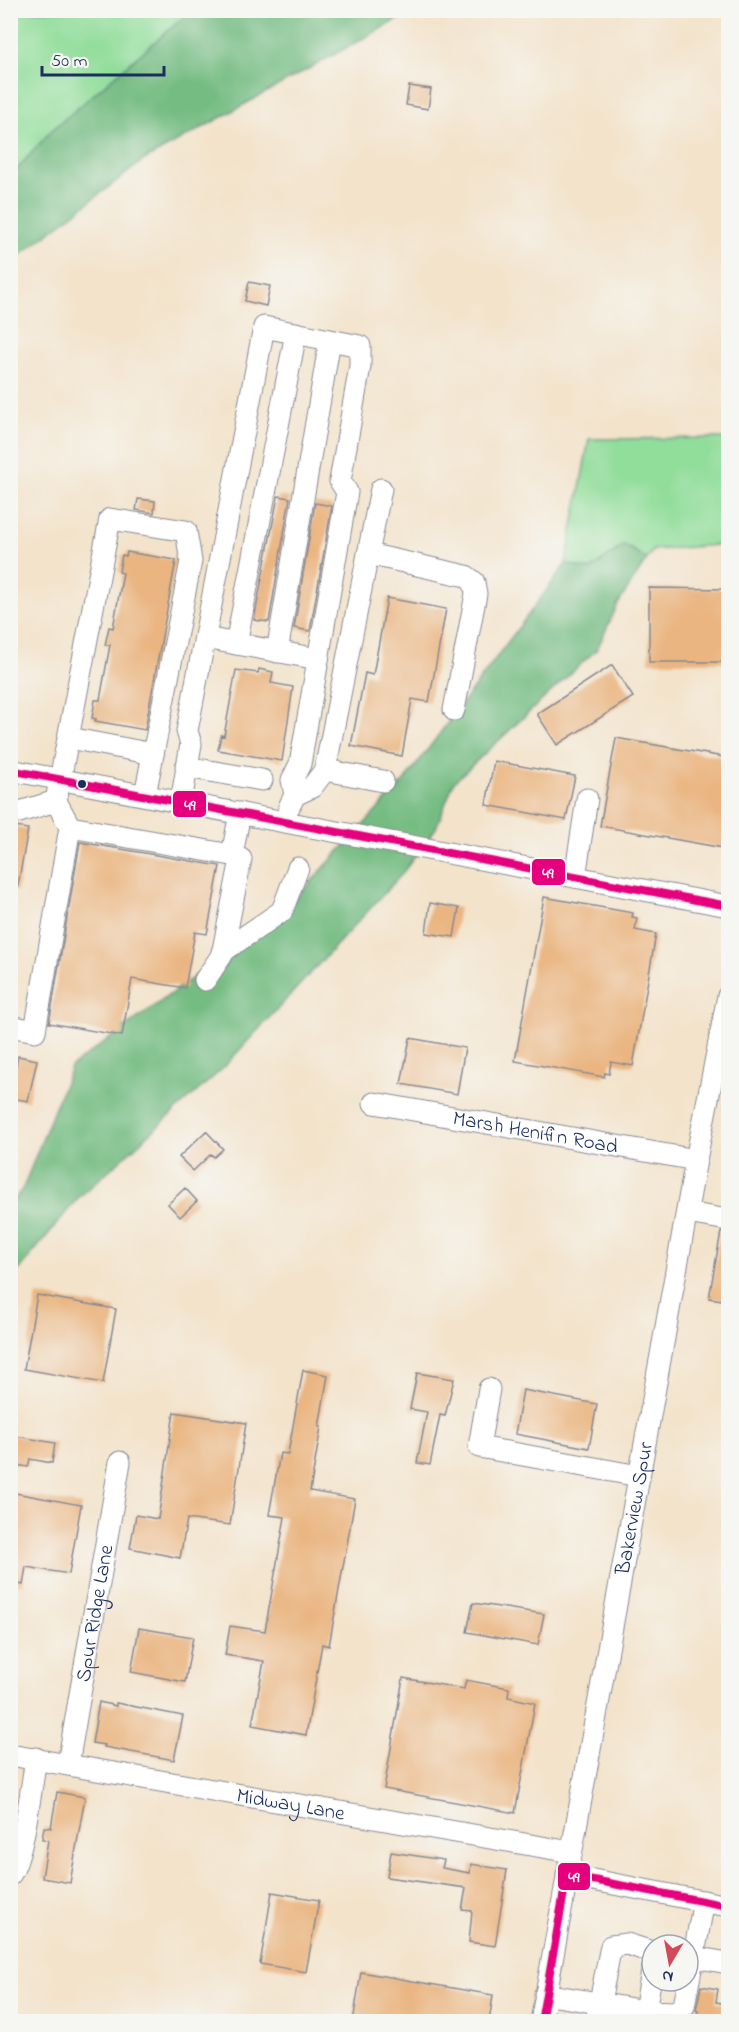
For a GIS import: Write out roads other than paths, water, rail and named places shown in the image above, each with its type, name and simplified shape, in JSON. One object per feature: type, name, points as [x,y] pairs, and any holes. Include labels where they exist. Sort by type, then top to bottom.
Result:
[{"type":"street","points":[[181,802],[190,744],[187,731],[264,327],[360,346],[360,366],[340,481],[346,492],[300,764],[292,780],[295,795],[283,821]]},
{"type":"street","points":[[236,644],[296,333]]},
{"type":"street","points":[[277,652],[330,340]]},
{"type":"street","points":[[307,482],[346,492]]},
{"type":"street","points":[[295,795],[312,787],[325,770],[381,489]]},
{"type":"street","points":[[10,1026],[35,1031],[70,827],[56,801],[110,519],[186,531],[191,561],[145,795]]},
{"type":"street","points":[[368,554],[466,576],[474,582],[476,594],[454,710]]},
{"type":"street","points":[[205,638],[318,659]]},
{"type":"street","points":[[69,738],[153,754]]},
{"type":"street","points":[[186,767],[262,780]]},
{"type":"street","points":[[10,770],[729,906]]},
{"type":"street","points":[[325,770],[383,781]]},
{"type":"street","points":[[575,877],[587,799]]},
{"type":"street","points":[[10,812],[16,813],[56,801]]},
{"type":"street","points":[[232,855],[240,813]]},
{"type":"street","points":[[70,827],[232,855],[241,859],[222,952],[205,980]]},
{"type":"street","points":[[222,952],[282,911],[298,868]]},
{"type":"street","name":"Bakerview Spur","points":[[541,2022],[696,1160],[725,1036],[729,996]]},
{"type":"street","name":"Marsh Henifin Road","points":[[374,1103],[696,1160]]},
{"type":"street","points":[[687,1213],[729,1220]]},
{"type":"street","points":[[489,1389],[479,1447],[639,1476]]},
{"type":"street","name":"Spur Ridge Lane","points":[[68,1764],[120,1462]]},
{"type":"street","name":"Midway Lane","points":[[10,1755],[571,1852]]},
{"type":"street","points":[[10,1875],[15,1870],[20,1851],[36,1758]]},
{"type":"street","points":[[567,1875],[729,1906]]},
{"type":"street","points":[[697,1933],[704,1901]]},
{"type":"street","points":[[598,2012],[611,1946],[627,1944],[640,1948]]},
{"type":"street","points":[[700,1958],[729,1963]]},
{"type":"street","points":[[644,2016],[648,1993]]},
{"type":"street","points":[[546,1994],[598,2012],[644,2016],[675,2012],[684,2006],[686,1993]]}]
